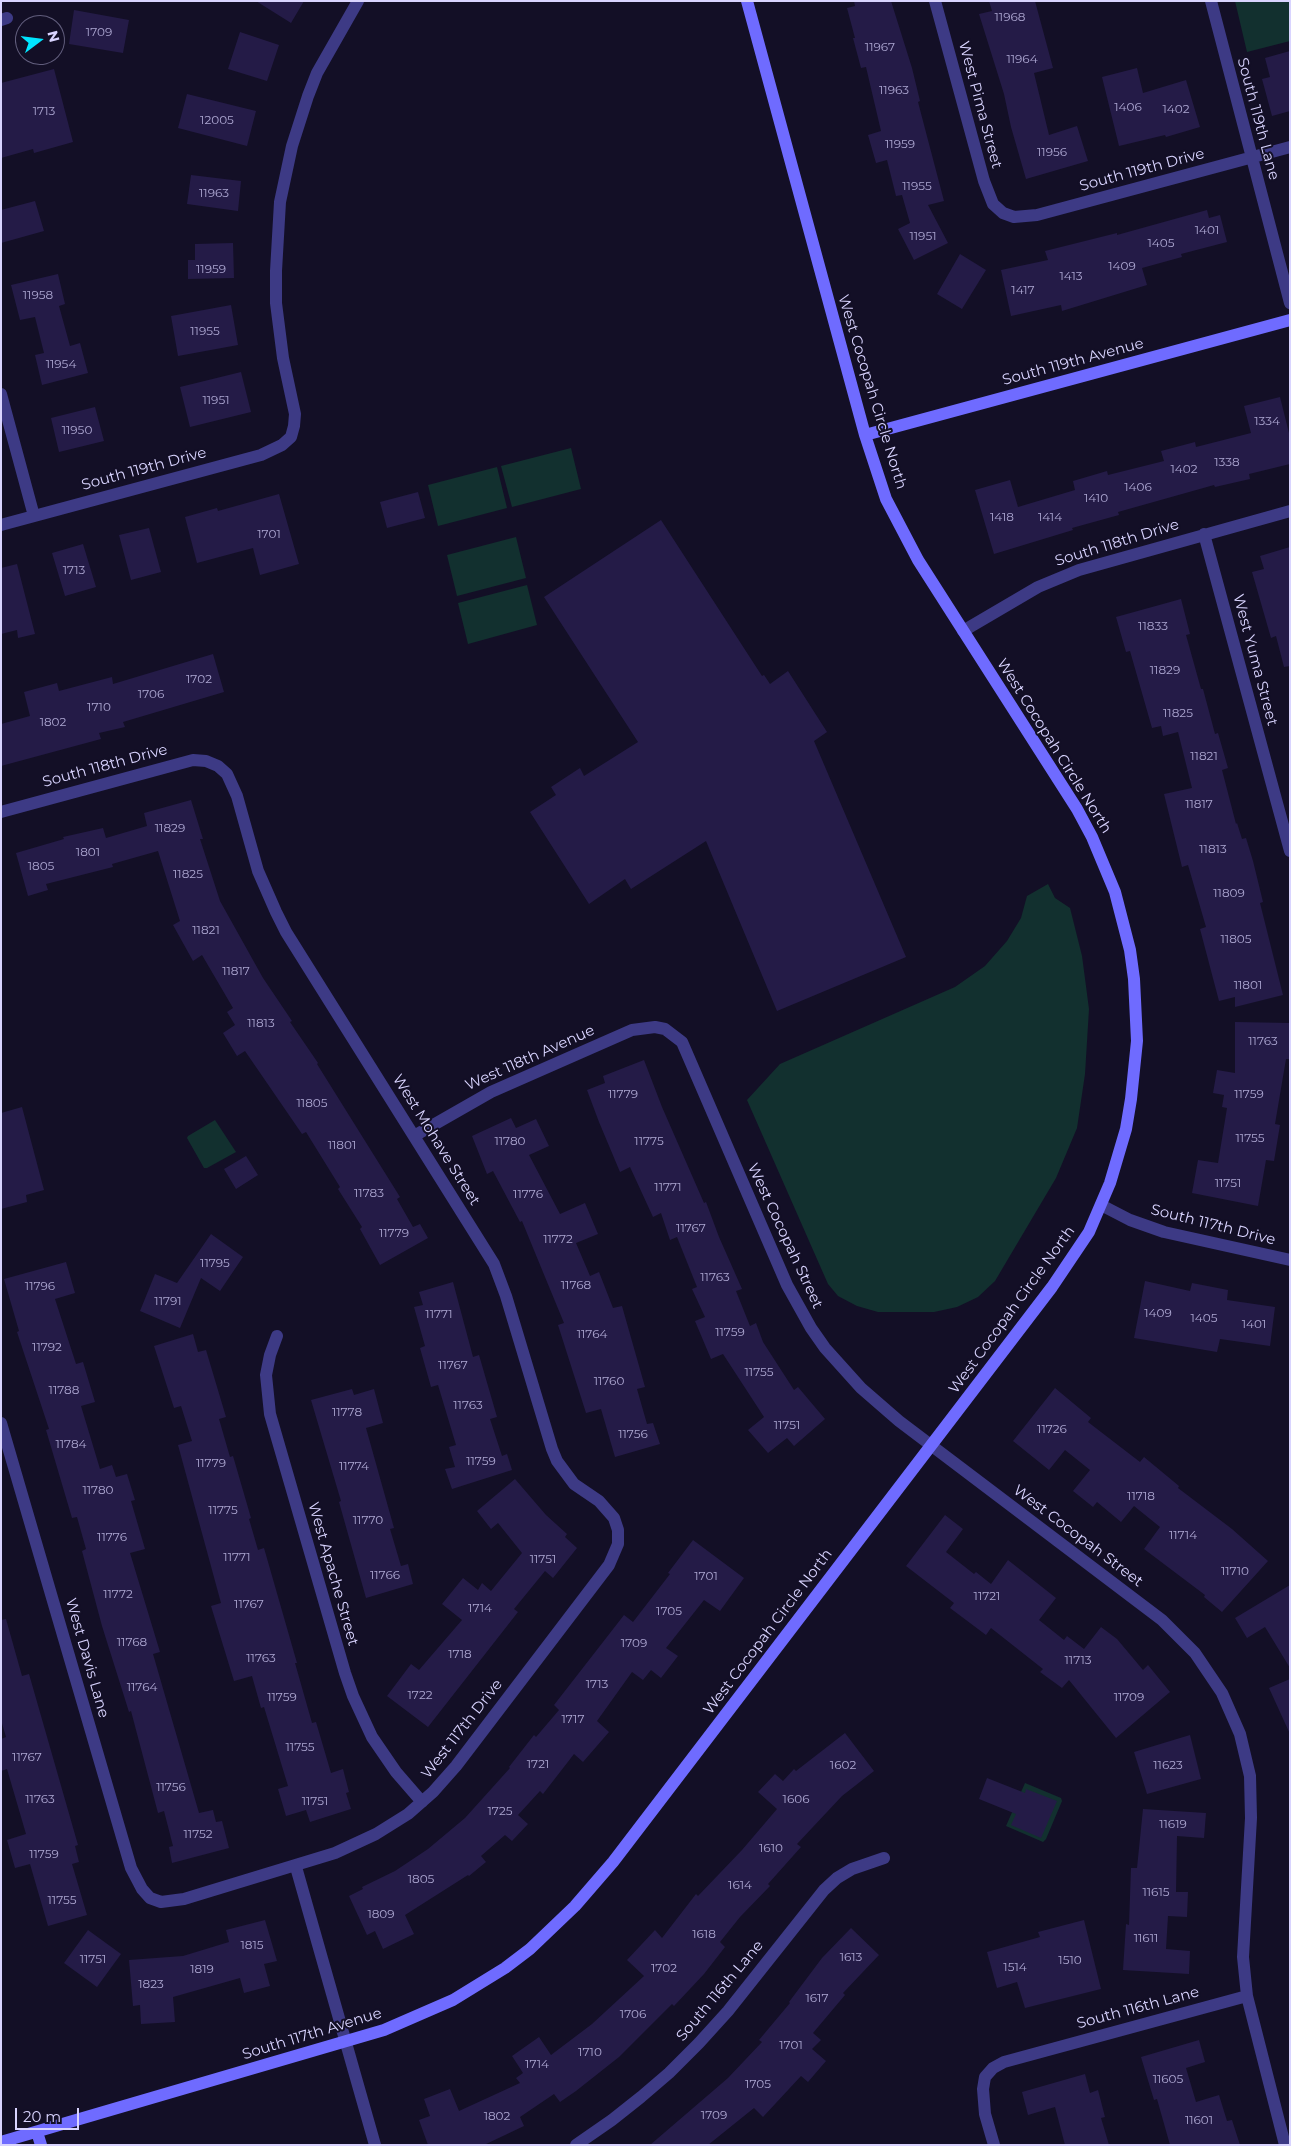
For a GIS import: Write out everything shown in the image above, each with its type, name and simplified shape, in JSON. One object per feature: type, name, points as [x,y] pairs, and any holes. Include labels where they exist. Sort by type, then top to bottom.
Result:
[{"type":"street","name":"South 119th Drive","points":[[1,525],[261,455],[282,445],[291,437],[295,414],[282,358],[276,303],[280,202],[292,146],[308,96],[317,74],[358,1]]},
{"type":"street","name":"West Cocopah Circle North","points":[[595,1884],[1064,1271],[1089,1232],[1110,1182],[1126,1129],[1135,1070],[1137,1041],[1135,987],[1130,950],[1124,921],[1104,863],[1084,823],[906,540],[886,499],[864,436],[747,1]]},
{"type":"street","name":"West Pima Street","points":[[935,1],[984,181],[993,204],[1002,213]]},
{"type":"street","name":"South 119th Lane","points":[[1211,1],[1290,303]]},
{"type":"street","name":"South 119th Drive","points":[[1002,213],[1014,216],[1037,215],[1290,147]]},
{"type":"street","name":"South 119th Avenue","points":[[864,436],[1290,320]]},
{"type":"street","points":[[1,394],[34,516]]},
{"type":"street","name":"South 118th Drive","points":[[963,631],[1014,599],[1058,577],[1098,564],[1290,511]]},
{"type":"street","name":"West Yuma Street","points":[[1204,534],[1290,851]]},
{"type":"street","name":"South 118th Drive","points":[[1,812],[187,761],[206,760],[218,766]]},
{"type":"street","name":"West Mohave Street","points":[[218,766],[233,785],[258,871],[286,932],[494,1264],[506,1296],[547,1437],[557,1461],[574,1484],[606,1508],[614,1518],[618,1530]]},
{"type":"street","name":"West 118th Avenue","points":[[414,1136],[491,1092],[632,1030],[655,1027],[666,1029]]},
{"type":"street","name":"West Cocopah Street","points":[[666,1029],[682,1042],[687,1052],[777,1264],[811,1328],[824,1348],[861,1388],[888,1412],[1162,1620],[1195,1653],[1222,1693],[1240,1734],[1250,1776],[1251,1818],[1243,1937],[1247,1996],[1286,2145]]},
{"type":"street","name":"South 117th Drive","points":[[1101,1205],[1146,1226],[1174,1235],[1290,1260]]},
{"type":"street","name":"West Apache Street","points":[[277,1336],[270,1355],[266,1375],[270,1414],[350,1688],[372,1737],[396,1772],[422,1802]]},
{"type":"street","name":"West Davis Lane","points":[[1,1423],[131,1868],[142,1889],[150,1898]]},
{"type":"street","name":"West 117th Drive","points":[[150,1898],[161,1902],[184,1899],[296,1867],[354,1845],[392,1824],[422,1802],[456,1766],[609,1565],[618,1544],[618,1530]]},
{"type":"street","name":"South 116th Lane","points":[[576,2145],[612,2120],[670,2073],[743,1992],[824,1890],[837,1878],[852,1870],[884,1858]]},
{"type":"street","points":[[296,1867],[375,2145]]},
{"type":"street","name":"South 117th Avenue","points":[[1,2142],[39,2138],[345,2043],[430,2012],[479,1985],[505,1968],[542,1938],[595,1884]]},
{"type":"street","name":"South 116th Lane","points":[[994,2145],[983,2101],[982,2089],[985,2077],[993,2068],[1016,2058],[1247,1996]]},
{"type":"green space","points":[[1235,1],[1290,1],[1290,41],[1247,52]]},
{"type":"green space","points":[[571,448],[581,489],[512,507],[501,466]]},
{"type":"green space","points":[[497,467],[507,508],[438,526],[428,485]]},
{"type":"green space","points":[[516,537],[526,578],[457,596],[447,555]]},
{"type":"green space","points":[[527,585],[537,625],[468,644],[458,603]]},
{"type":"green space","points":[[1048,884],[1055,898],[1070,908],[1082,956],[1089,1009],[1085,1074],[1077,1128],[1056,1178],[995,1281],[978,1297],[957,1307],[934,1312],[878,1312],[857,1306],[838,1296],[828,1284],[747,1100],[780,1064],[955,987],[985,966],[1007,941],[1021,918],[1027,896]]},
{"type":"green space","points":[[215,1120],[236,1152],[204,1168],[187,1138]]},
{"type":"green space","points":[[1025,1783],[1061,1798],[1062,1801],[1043,1842],[1006,1826]]},
{"type":"building","points":[[256,1],[304,1],[291,23]]},
{"type":"building","points":[[854,1],[891,1],[912,68],[920,101],[918,102],[944,201],[928,205],[948,243],[914,260],[898,229],[910,223],[902,195],[896,196],[887,160],[876,163],[868,135],[881,131],[866,67],[861,68],[853,38],[855,38],[847,8],[855,6]]},
{"type":"building","points":[[989,1],[1035,1],[1053,68],[1034,73],[1049,135],[1077,126],[1088,161],[1026,179],[1004,94],[979,14],[992,11]]},
{"type":"building","points":[[74,10],[129,20],[123,53],[69,44]]},
{"type":"building","points":[[240,32],[279,45],[267,81],[228,69]]},
{"type":"building","points":[[1290,51],[1290,111],[1272,116],[1262,79],[1270,77],[1265,58]]},
{"type":"building","points":[[1137,68],[1143,93],[1186,80],[1200,127],[1166,137],[1165,135],[1119,146],[1102,77]]},
{"type":"building","points":[[54,69],[73,142],[34,153],[33,149],[1,158],[1,83]]},
{"type":"building","points":[[187,94],[256,111],[247,146],[178,128]]},
{"type":"building","points":[[191,175],[241,181],[238,211],[187,204]]},
{"type":"building","points":[[35,201],[44,231],[1,243],[1,210]]},
{"type":"building","points":[[1207,210],[1209,218],[1220,215],[1227,242],[1181,254],[1182,257],[1142,268],[1147,285],[1062,311],[1061,305],[1011,316],[1001,270],[1048,260],[1045,251],[1117,233],[1117,235]]},
{"type":"building","points":[[233,243],[234,278],[188,279],[188,260],[195,260],[195,244]]},
{"type":"building","points":[[960,254],[986,270],[962,309],[937,294]]},
{"type":"building","points":[[58,274],[65,304],[59,306],[70,346],[80,343],[88,373],[42,385],[35,355],[44,353],[35,317],[20,320],[11,285]]},
{"type":"building","points":[[231,305],[238,345],[178,356],[171,316]]},
{"type":"building","points":[[241,372],[251,412],[190,427],[180,387]]},
{"type":"building","points":[[1280,397],[1290,437],[1290,464],[1249,474],[1250,479],[1215,487],[1214,485],[1118,512],[1119,515],[1072,528],[1073,530],[994,554],[975,490],[1010,480],[1018,507],[1075,490],[1073,481],[1107,471],[1108,475],[1164,461],[1161,451],[1195,442],[1196,447],[1251,433],[1244,406]]},
{"type":"building","points":[[95,407],[104,441],[59,452],[51,418]]},
{"type":"building","points":[[418,492],[425,518],[387,528],[380,502]]},
{"type":"building","points":[[279,494],[299,564],[260,575],[253,548],[197,563],[185,517],[217,508],[218,511]]},
{"type":"building","points":[[661,520],[762,676],[764,675],[770,684],[788,671],[827,732],[814,741],[906,957],[777,1011],[706,841],[631,889],[625,879],[589,904],[530,812],[556,795],[551,787],[580,768],[584,776],[638,742],[544,597]]},
{"type":"building","points":[[149,528],[161,572],[131,580],[119,535]]},
{"type":"building","points":[[83,544],[96,587],[65,596],[52,553]]},
{"type":"building","points":[[1290,547],[1290,666],[1284,667],[1276,636],[1271,638],[1252,572],[1264,569],[1260,556]]},
{"type":"building","points":[[17,564],[35,634],[18,638],[17,630],[1,634],[1,568]]},
{"type":"building","points":[[1181,599],[1190,634],[1186,635],[1201,689],[1203,689],[1215,734],[1218,733],[1228,768],[1222,770],[1236,824],[1242,839],[1246,838],[1253,861],[1263,902],[1260,903],[1283,995],[1235,1007],[1235,997],[1219,1001],[1200,929],[1206,927],[1188,865],[1182,867],[1164,794],[1192,788],[1178,732],[1163,736],[1161,726],[1152,728],[1130,651],[1126,652],[1116,617]]},
{"type":"building","points":[[213,654],[224,692],[123,722],[125,727],[99,733],[101,739],[1,766],[1,724],[30,716],[24,692],[57,683],[59,691],[112,677],[113,684]]},
{"type":"building","points":[[191,800],[203,839],[200,839],[220,901],[263,978],[292,1021],[290,1022],[318,1063],[400,1197],[397,1199],[413,1227],[420,1224],[428,1238],[380,1265],[360,1229],[362,1227],[338,1189],[340,1187],[306,1132],[302,1134],[245,1051],[237,1056],[223,1033],[235,1025],[227,1012],[233,1008],[202,955],[193,961],[173,925],[180,921],[158,851],[112,864],[113,867],[46,884],[48,890],[28,896],[16,853],[64,839],[63,837],[103,828],[106,838],[147,826],[144,813]]},
{"type":"building","points":[[1235,1022],[1290,1023],[1290,1059],[1286,1059],[1275,1124],[1280,1125],[1274,1161],[1266,1160],[1258,1206],[1192,1193],[1198,1160],[1218,1163],[1227,1108],[1222,1107],[1224,1095],[1213,1093],[1217,1070],[1235,1073]]},
{"type":"building","points":[[644,1060],[662,1107],[704,1203],[706,1202],[742,1289],[736,1291],[750,1326],[756,1323],[763,1342],[794,1390],[798,1387],[825,1419],[794,1446],[787,1438],[768,1453],[748,1430],[764,1417],[723,1354],[711,1359],[695,1321],[705,1317],[692,1289],[697,1287],[677,1237],[670,1240],[661,1213],[653,1217],[630,1167],[620,1172],[599,1122],[587,1090],[605,1083],[603,1076]]},
{"type":"building","points":[[22,1107],[44,1190],[26,1195],[27,1202],[1,1209],[1,1113]]},
{"type":"building","points":[[511,1118],[516,1128],[536,1119],[549,1146],[529,1155],[560,1214],[585,1203],[598,1234],[576,1243],[590,1276],[599,1272],[613,1308],[622,1306],[645,1387],[637,1389],[647,1424],[653,1423],[660,1444],[615,1457],[601,1409],[586,1413],[558,1325],[564,1323],[522,1221],[520,1222],[493,1171],[487,1174],[472,1136]]},
{"type":"building","points":[[246,1156],[258,1175],[236,1189],[224,1169]]},
{"type":"building","points":[[211,1234],[243,1257],[220,1291],[201,1278],[180,1328],[140,1311],[155,1274],[177,1283]]},
{"type":"building","points":[[66,1262],[75,1293],[55,1299],[76,1364],[83,1362],[95,1402],[81,1406],[100,1469],[112,1465],[116,1477],[127,1474],[135,1500],[131,1501],[145,1549],[130,1553],[160,1652],[153,1654],[199,1813],[213,1810],[216,1822],[222,1821],[229,1848],[172,1863],[169,1847],[173,1846],[164,1811],[158,1813],[131,1711],[129,1712],[102,1626],[82,1551],[86,1549],[77,1517],[72,1518],[46,1430],[49,1429],[17,1332],[19,1331],[4,1279]]},
{"type":"building","points":[[1145,1281],[1190,1291],[1192,1283],[1228,1290],[1227,1300],[1275,1307],[1270,1346],[1220,1339],[1217,1352],[1134,1338]]},
{"type":"building","points":[[453,1282],[473,1357],[479,1355],[497,1417],[490,1419],[502,1456],[507,1454],[512,1470],[452,1489],[445,1469],[455,1467],[449,1447],[456,1445],[438,1385],[431,1387],[420,1348],[425,1346],[414,1307],[423,1305],[419,1292]]},
{"type":"building","points":[[193,1334],[198,1352],[206,1350],[226,1417],[219,1419],[230,1457],[233,1456],[258,1550],[264,1548],[312,1723],[316,1722],[331,1773],[343,1769],[349,1792],[346,1793],[351,1809],[310,1822],[306,1810],[286,1816],[278,1789],[288,1786],[264,1707],[261,1708],[252,1676],[234,1681],[211,1606],[221,1603],[178,1445],[192,1441],[181,1406],[174,1408],[154,1346]]},
{"type":"building","points":[[1055,1388],[1091,1418],[1088,1422],[1140,1462],[1144,1457],[1179,1486],[1178,1488],[1232,1529],[1268,1561],[1222,1612],[1204,1597],[1205,1595],[1144,1549],[1160,1527],[1134,1506],[1121,1522],[1097,1502],[1093,1507],[1073,1491],[1090,1470],[1065,1450],[1049,1470],[1013,1441]]},
{"type":"building","points":[[352,1389],[354,1395],[374,1389],[383,1423],[366,1428],[394,1528],[390,1529],[401,1566],[408,1564],[413,1584],[366,1598],[339,1502],[341,1501],[311,1400]]},
{"type":"building","points":[[515,1479],[546,1515],[567,1534],[565,1537],[577,1548],[553,1578],[545,1571],[514,1609],[518,1612],[428,1727],[387,1696],[411,1664],[419,1670],[462,1620],[442,1604],[463,1578],[478,1590],[482,1583],[491,1591],[522,1553],[498,1523],[491,1529],[477,1511]]},
{"type":"building","points":[[945,1515],[963,1529],[946,1552],[974,1574],[976,1572],[991,1584],[1008,1560],[1056,1598],[1039,1620],[1064,1640],[1067,1636],[1084,1649],[1101,1627],[1117,1639],[1143,1670],[1148,1665],[1170,1692],[1116,1738],[1069,1680],[1062,1688],[1040,1672],[1043,1669],[991,1628],[986,1635],[950,1608],[954,1603],[906,1566]]},
{"type":"building","points":[[693,1540],[744,1578],[720,1611],[704,1600],[666,1648],[678,1656],[661,1678],[651,1670],[643,1680],[632,1672],[597,1721],[609,1732],[583,1762],[574,1754],[543,1794],[540,1791],[518,1815],[528,1824],[512,1841],[505,1835],[481,1856],[486,1862],[469,1876],[405,1915],[414,1934],[383,1949],[375,1931],[367,1935],[349,1896],[363,1889],[362,1887],[395,1871],[428,1849],[465,1818],[510,1768],[534,1735],[536,1737],[559,1710],[554,1705],[624,1615],[633,1622],[670,1574],[668,1573]]},
{"type":"building","points":[[1290,1585],[1290,1668],[1265,1627],[1247,1638],[1235,1618]]},
{"type":"building","points":[[6,1619],[22,1676],[29,1674],[78,1845],[75,1846],[79,1862],[72,1864],[87,1915],[48,1926],[30,1864],[15,1868],[7,1840],[26,1834],[7,1769],[1,1771],[1,1739],[6,1737],[1,1720],[1,1620]]},
{"type":"building","points":[[1290,1679],[1290,1734],[1269,1688]]},
{"type":"building","points":[[845,1733],[874,1771],[842,1796],[797,1844],[801,1847],[768,1884],[770,1886],[740,1917],[720,1942],[725,1947],[704,1974],[674,2006],[672,2004],[619,2057],[576,2091],[560,2102],[554,2094],[520,2117],[524,2126],[484,2145],[428,2145],[419,2120],[430,2116],[424,2099],[450,2089],[459,2111],[520,2083],[516,2078],[523,2073],[512,2056],[539,2037],[551,2055],[592,2024],[644,1976],[627,1960],[655,1930],[662,1938],[696,1894],[698,1896],[742,1850],[777,1809],[758,1792],[775,1774],[783,1781],[794,1769],[796,1771]]},
{"type":"building","points":[[1190,1735],[1201,1779],[1147,1794],[1134,1752]]},
{"type":"building","points":[[987,1778],[1025,1793],[1026,1789],[1057,1801],[1041,1838],[1011,1825],[1016,1814],[979,1799]]},
{"type":"building","points":[[1143,1809],[1206,1813],[1204,1838],[1177,1836],[1176,1892],[1188,1892],[1187,1917],[1168,1916],[1166,1949],[1190,1951],[1189,1974],[1123,1970],[1126,1924],[1129,1925],[1131,1868],[1137,1868]]},
{"type":"building","points":[[265,1920],[277,1961],[264,1964],[270,1986],[244,1993],[240,1978],[173,1997],[175,2022],[141,2024],[140,2005],[133,2006],[129,1960],[183,1956],[229,1942],[226,1930]]},
{"type":"building","points":[[1084,1920],[1101,1989],[1025,2008],[1017,1982],[997,1988],[987,1952],[1040,1937],[1038,1932]]},
{"type":"building","points":[[851,1928],[879,1955],[843,1993],[845,1995],[813,2033],[821,2040],[812,2049],[826,2061],[808,2082],[801,2076],[763,2117],[754,2108],[708,2145],[650,2145],[728,2078],[762,2042],[759,2040],[790,2003],[822,1958]]},
{"type":"building","points":[[88,1930],[121,1954],[97,1987],[64,1963]]},
{"type":"building","points":[[1199,2040],[1205,2062],[1186,2068],[1196,2102],[1219,2095],[1227,2121],[1232,2120],[1240,2145],[1170,2145],[1157,2099],[1154,2100],[1141,2057]]},
{"type":"building","points":[[1085,2074],[1090,2093],[1098,2090],[1105,2117],[1101,2118],[1109,2145],[1065,2145],[1055,2107],[1028,2115],[1022,2092]]}]
